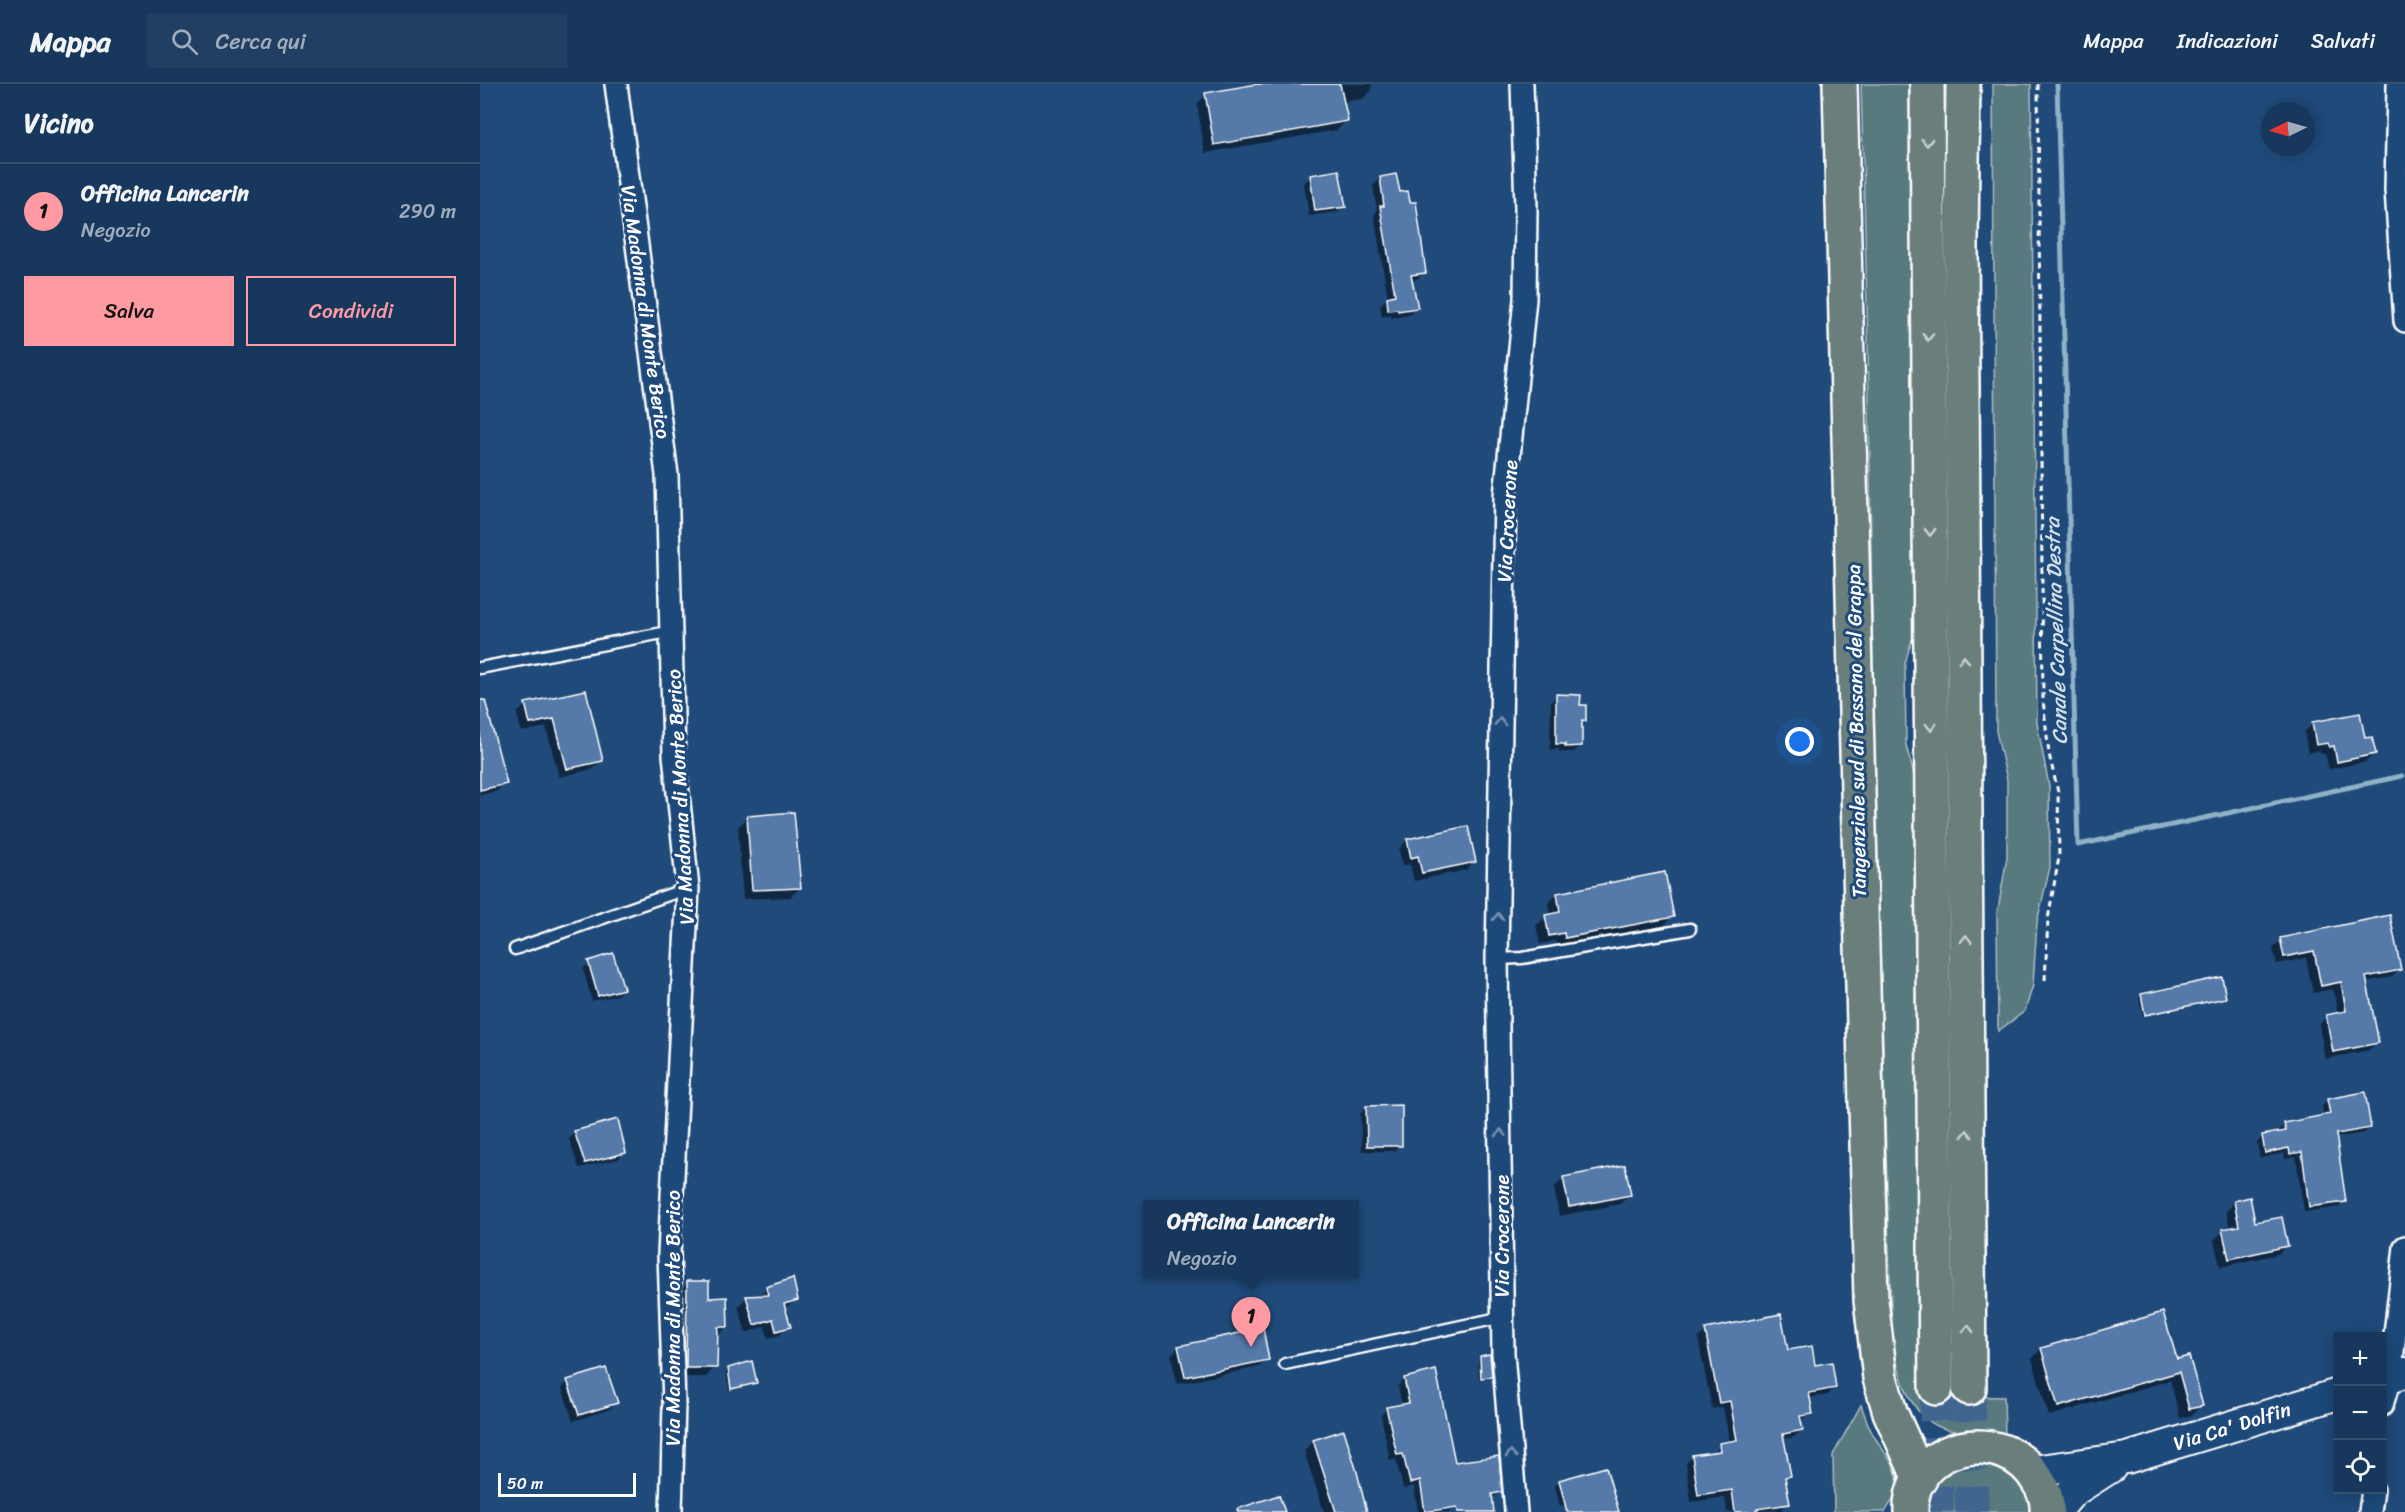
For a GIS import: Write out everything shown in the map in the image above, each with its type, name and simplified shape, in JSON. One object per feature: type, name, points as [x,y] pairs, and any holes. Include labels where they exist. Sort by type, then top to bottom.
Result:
[{"type":"main road","name":"Tangenziale sud di Bassano del Grappa","points":[[1840,84],[1870,1276],[1880,1378],[1912,1503]]},
{"type":"main road","points":[[1927,84],[1936,1388]]},
{"type":"main road","points":[[1963,84],[1961,241],[1969,1388]]},
{"type":"main road","name":"Tangenziale sud di Bassano del Grappa","points":[[1880,1378],[1916,1429],[1937,1442],[1964,1447],[1983,1446],[2002,1449],[2019,1458],[2033,1471],[2043,1488],[2047,1512]]},
{"type":"main road","name":"Tangenziale sud di Bassano del Grappa","points":[[1912,1503],[1932,1465],[1947,1454],[1964,1447]]},
{"type":"street","name":"Via Madonna di Monte Berico","points":[[616,84],[667,475],[675,756],[688,888],[669,1254],[674,1404],[670,1512]]},
{"type":"street","name":"Via Crocerone","points":[[1516,1512],[1503,1353],[1497,959],[1505,496],[1525,299],[1526,208],[1522,84]]},
{"type":"street","points":[[2398,84],[2396,190],[2405,321]]},
{"type":"street","points":[[2390,1384],[2405,1247]]},
{"type":"street","name":"Via Ca' Dolfin","points":[[2033,1471],[2127,1458],[2333,1395]]},
{"type":"street","name":"Via Ca' Dolfin","points":[[2055,1512],[2072,1492],[2127,1458]]},
{"type":"street","points":[[2370,1512],[2372,1494]]},
{"type":"lane","points":[[480,668],[673,631]]},
{"type":"lane","points":[[515,949],[688,888]]},
{"type":"lane","points":[[1497,959],[1522,958],[1690,928]]},
{"type":"lane","points":[[1285,1364],[1503,1317]]},
{"type":"path","points":[[2038,84],[2043,700],[2049,754],[2058,792],[2059,857],[2048,919],[2045,980]]},
{"type":"green space","points":[[1861,84],[1911,84],[1918,619],[1905,663],[1906,745],[1919,794],[1922,1395],[2004,1397],[2005,1435],[1954,1431],[1939,1427],[1926,1419],[1909,1397],[1892,1340],[1875,810],[1868,345]]},
{"type":"green space","points":[[1993,84],[2031,84],[2037,723],[2049,786],[2050,867],[2037,922],[2033,985],[2025,1011],[1998,1031],[1997,915],[2007,857],[2007,780],[1996,731]]},
{"type":"green space","points":[[1861,1405],[1868,1425],[1896,1472],[1898,1481],[1896,1490],[1885,1512],[1834,1512],[1833,1455]]},
{"type":"green space","points":[[1986,1462],[2004,1469],[2017,1480],[2027,1494],[2033,1512],[1925,1512],[1933,1490],[1946,1475],[1963,1465]]},
{"type":"building","points":[[1257,84],[1340,84],[1348,121],[1214,145],[1205,93]]},
{"type":"building","points":[[1339,170],[1346,207],[1315,211],[1310,175]]},
{"type":"building","points":[[1396,174],[1400,192],[1408,191],[1410,202],[1416,202],[1426,273],[1411,275],[1418,308],[1398,311],[1398,309],[1388,310],[1387,297],[1395,295],[1380,206],[1384,206],[1380,177]]},
{"type":"building","points":[[586,690],[603,761],[567,769],[554,719],[530,724],[525,703]]},
{"type":"building","points":[[1556,694],[1581,695],[1580,705],[1586,705],[1586,721],[1582,720],[1582,746],[1565,747],[1565,744],[1556,744]]},
{"type":"building","points":[[480,700],[485,700],[507,784],[480,790]]},
{"type":"building","points":[[2360,713],[2365,738],[2372,737],[2376,754],[2337,762],[2334,746],[2329,747],[2328,743],[2316,745],[2312,722]]},
{"type":"building","points":[[794,812],[801,888],[752,890],[747,816]]},
{"type":"building","points":[[1468,826],[1476,862],[1422,873],[1418,856],[1411,858],[1407,839]]},
{"type":"building","points":[[1665,872],[1674,917],[1565,938],[1564,933],[1549,936],[1545,915],[1560,912],[1557,893]]},
{"type":"building","points":[[2390,915],[2401,970],[2366,977],[2379,1043],[2333,1052],[2326,1015],[2346,1011],[2341,982],[2321,986],[2314,951],[2284,957],[2280,938]]},
{"type":"building","points":[[613,953],[624,989],[598,996],[588,961]]},
{"type":"building","points":[[2222,977],[2226,998],[2145,1015],[2141,994]]},
{"type":"building","points":[[2365,1092],[2371,1128],[2336,1134],[2346,1202],[2309,1207],[2302,1152],[2290,1154],[2289,1148],[2265,1153],[2262,1135],[2286,1131],[2284,1123],[2330,1114],[2327,1099]]},
{"type":"building","points":[[1402,1105],[1402,1146],[1367,1146],[1366,1106]]},
{"type":"building","points":[[618,1119],[626,1153],[585,1163],[574,1131]]},
{"type":"building","points":[[1625,1165],[1631,1195],[1569,1207],[1563,1177]]},
{"type":"building","points":[[2250,1197],[2255,1222],[2282,1217],[2288,1246],[2229,1259],[2222,1229],[2239,1226],[2234,1201]]},
{"type":"building","points":[[793,1278],[798,1300],[784,1304],[791,1327],[776,1331],[773,1319],[754,1325],[746,1296],[768,1295],[766,1287]]},
{"type":"building","points":[[687,1281],[709,1281],[709,1298],[727,1297],[728,1327],[718,1327],[717,1368],[686,1368]]},
{"type":"building","points":[[2163,1312],[2177,1359],[2189,1356],[2203,1406],[2189,1409],[2179,1372],[2058,1407],[2041,1348]]},
{"type":"building","points":[[1781,1314],[1788,1350],[1812,1346],[1815,1365],[1832,1362],[1836,1388],[1809,1393],[1813,1414],[1800,1416],[1803,1430],[1783,1434],[1791,1476],[1785,1477],[1790,1504],[1756,1509],[1757,1512],[1735,1512],[1732,1490],[1698,1495],[1692,1455],[1720,1451],[1719,1443],[1737,1440],[1730,1401],[1719,1403],[1705,1329]]},
{"type":"building","points":[[1263,1328],[1269,1360],[1185,1377],[1178,1346]]},
{"type":"building","points":[[1490,1354],[1492,1377],[1481,1378],[1480,1356]]},
{"type":"building","points":[[752,1361],[757,1383],[731,1389],[728,1368]]},
{"type":"building","points":[[606,1368],[618,1403],[579,1415],[567,1380]]},
{"type":"building","points":[[1436,1370],[1455,1462],[1499,1456],[1502,1492],[1492,1494],[1494,1512],[1458,1512],[1457,1507],[1425,1512],[1420,1480],[1410,1483],[1403,1454],[1397,1455],[1386,1407],[1409,1403],[1404,1378]]},
{"type":"building","points":[[1344,1430],[1367,1512],[1336,1512],[1313,1440]]},
{"type":"building","points":[[1606,1467],[1619,1512],[1567,1512],[1559,1480]]},
{"type":"building","points":[[1279,1495],[1285,1512],[1238,1512],[1237,1509]]},
{"type":"waterway","name":"Canale Carpellina Destra","points":[[2057,84],[2078,845],[2402,776]]},
{"type":"tunnel","points":[[1936,1388],[1937,1512]]},
{"type":"tunnel","points":[[1969,1388],[1972,1512]]},
{"type":"place","name":"Officina Lancerin","points":[[1251,1347]]}]
